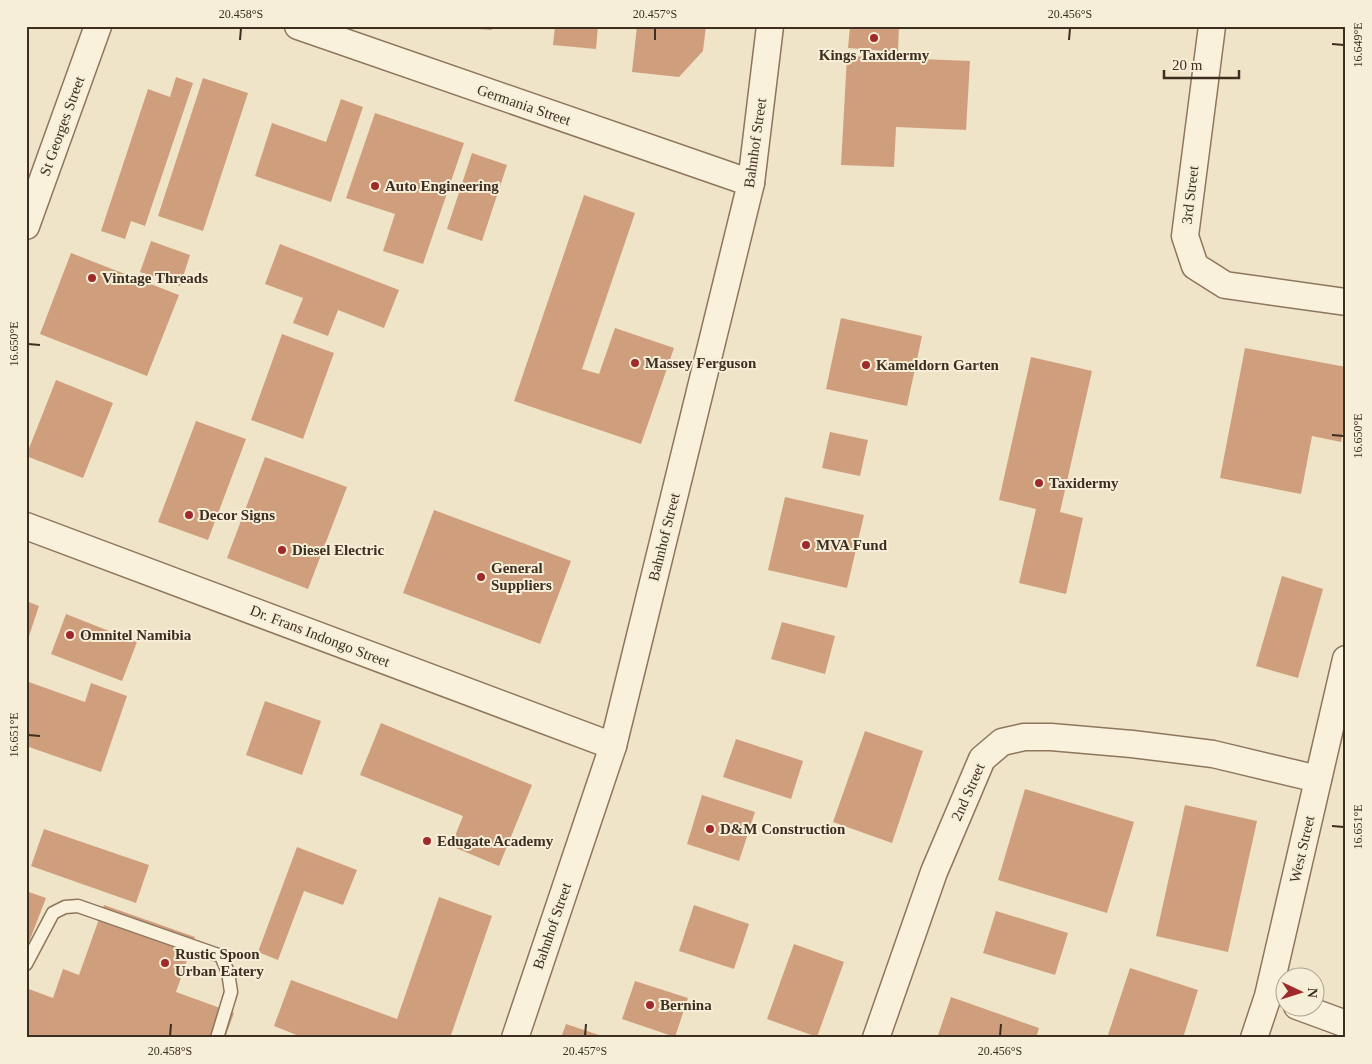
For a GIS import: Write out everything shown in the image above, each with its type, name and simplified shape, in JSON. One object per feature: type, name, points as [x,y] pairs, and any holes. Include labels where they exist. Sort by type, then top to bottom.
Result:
[{"type":"street","name":"St Georges Street","points":[[26,226],[98,26]]},
{"type":"street","name":"Germania Street","points":[[298,26],[751,183]]},
{"type":"street","name":"Bahnhof Street","points":[[515,1038],[614,746],[751,183],[770,26]]},
{"type":"street","name":"3rd Street","points":[[1212,26],[1185,236],[1194,266],[1225,285],[1346,302]]},
{"type":"street","name":"Dr. Frans Indongo Street","points":[[26,526],[614,746]]},
{"type":"street","name":"West Street","points":[[1282,966],[1318,779],[1346,659]]},
{"type":"street","name":"2nd Street","points":[[876,1038],[934,872],[982,759],[1002,742],[1024,737],[1051,737],[1132,744],[1214,754],[1318,779]]},
{"type":"street","name":"West Street","points":[[1254,1038],[1274,1003]]},
{"type":"street","points":[[1324,1016],[1346,1024]]},
{"type":"lane","points":[[26,964],[53,913],[65,907],[78,906],[221,956],[228,972],[231,992],[217,1038]]},
{"type":"building","points":[[463,26],[492,26],[492,30],[463,28]]},
{"type":"building","points":[[555,26],[598,26],[596,49],[553,45]]},
{"type":"building","points":[[637,26],[706,26],[703,51],[679,77],[632,72]]},
{"type":"building","points":[[850,26],[899,26],[898,52],[848,48]]},
{"type":"building","points":[[847,56],[970,61],[966,130],[896,127],[894,167],[841,165]]},
{"type":"building","points":[[176,77],[193,83],[145,226],[131,221],[125,239],[101,231],[148,89],[170,97]]},
{"type":"building","points":[[203,78],[248,93],[203,231],[158,216]]},
{"type":"building","points":[[341,99],[363,107],[331,202],[255,176],[272,123],[326,142]]},
{"type":"building","points":[[375,113],[464,143],[423,264],[383,251],[395,214],[346,198]]},
{"type":"building","points":[[472,153],[507,165],[482,241],[447,229]]},
{"type":"building","points":[[584,195],[635,213],[582,369],[599,374],[615,328],[674,348],[641,444],[514,401]]},
{"type":"building","points":[[151,241],[190,255],[180,286],[140,272]]},
{"type":"building","points":[[280,244],[399,290],[384,328],[338,310],[328,336],[293,323],[303,298],[265,284]]},
{"type":"building","points":[[71,253],[179,295],[147,376],[40,334]]},
{"type":"building","points":[[841,318],[922,336],[907,406],[826,389]]},
{"type":"building","points":[[282,334],[334,353],[303,439],[251,420]]},
{"type":"building","points":[[1245,348],[1346,367],[1346,417],[1341,442],[1312,436],[1301,494],[1220,478]]},
{"type":"building","points":[[1031,357],[1092,371],[1060,512],[1083,518],[1066,594],[1019,583],[1036,509],[999,500]]},
{"type":"building","points":[[56,380],[113,403],[83,478],[26,456]]},
{"type":"building","points":[[196,421],[246,439],[208,540],[158,522]]},
{"type":"building","points":[[830,432],[868,440],[860,476],[822,468]]},
{"type":"building","points":[[265,457],[347,487],[308,589],[227,558]]},
{"type":"building","points":[[785,497],[864,515],[847,588],[768,570]]},
{"type":"building","points":[[434,510],[571,561],[540,644],[403,593]]},
{"type":"building","points":[[1282,576],[1323,589],[1298,678],[1256,666]]},
{"type":"building","points":[[26,601],[39,606],[27,642],[26,642]]},
{"type":"building","points":[[66,614],[137,642],[122,681],[51,654]]},
{"type":"building","points":[[782,622],[835,636],[825,674],[771,659]]},
{"type":"building","points":[[26,681],[85,702],[91,683],[127,696],[101,772],[26,746]]},
{"type":"building","points":[[265,701],[321,721],[302,775],[246,755]]},
{"type":"building","points":[[381,723],[532,785],[499,866],[451,846],[463,816],[360,775]]},
{"type":"building","points":[[865,731],[923,751],[892,843],[833,822]]},
{"type":"building","points":[[736,739],[803,761],[791,799],[723,777]]},
{"type":"building","points":[[1025,789],[1134,822],[1107,913],[998,880]]},
{"type":"building","points":[[702,795],[755,812],[739,861],[687,844]]},
{"type":"building","points":[[1185,805],[1257,821],[1228,952],[1156,936]]},
{"type":"building","points":[[44,829],[149,865],[136,903],[31,866]]},
{"type":"building","points":[[297,847],[357,870],[343,905],[304,891],[278,960],[258,952]]},
{"type":"building","points":[[26,891],[46,898],[26,950]]},
{"type":"building","points":[[439,897],[492,916],[450,1038],[304,1038],[274,1026],[291,980],[397,1019]]},
{"type":"building","points":[[104,905],[195,937],[176,992],[234,1013],[225,1038],[26,1038],[26,988],[53,998],[63,969],[79,975]]},
{"type":"building","points":[[694,905],[749,924],[734,969],[679,951]]},
{"type":"building","points":[[996,911],[1068,933],[1055,975],[983,953]]},
{"type":"building","points":[[794,944],[844,962],[817,1037],[767,1019]]},
{"type":"building","points":[[1130,968],[1198,990],[1183,1038],[1107,1038]]},
{"type":"building","points":[[635,981],[688,998],[675,1037],[622,1019]]},
{"type":"building","points":[[951,997],[1039,1028],[1036,1038],[937,1038]]},
{"type":"building","points":[[566,1024],[605,1037],[605,1038],[561,1038]]},
{"type":"place","name":"Kings Taxidermy","points":[[874,38]]},
{"type":"place","name":"Auto Engineering","points":[[375,186]]},
{"type":"place","name":"Vintage Threads","points":[[92,278]]},
{"type":"place","name":"Massey Ferguson","points":[[635,363]]},
{"type":"place","name":"Kameldorn Garten","points":[[866,365]]},
{"type":"place","name":"Taxidermy","points":[[1039,483]]},
{"type":"place","name":"Decor Signs","points":[[189,515]]},
{"type":"place","name":"MVA Fund","points":[[806,545]]},
{"type":"place","name":"Diesel Electric","points":[[282,550]]},
{"type":"place","name":"General Suppliers","points":[[481,577]]},
{"type":"place","name":"Omnitel Namibia","points":[[70,635]]},
{"type":"place","name":"D&M Construction","points":[[710,829]]},
{"type":"place","name":"Edugate Academy","points":[[427,841]]},
{"type":"place","name":"Rustic Spoon Urban Eatery","points":[[165,963]]},
{"type":"place","name":"Bernina","points":[[650,1005]]}]
